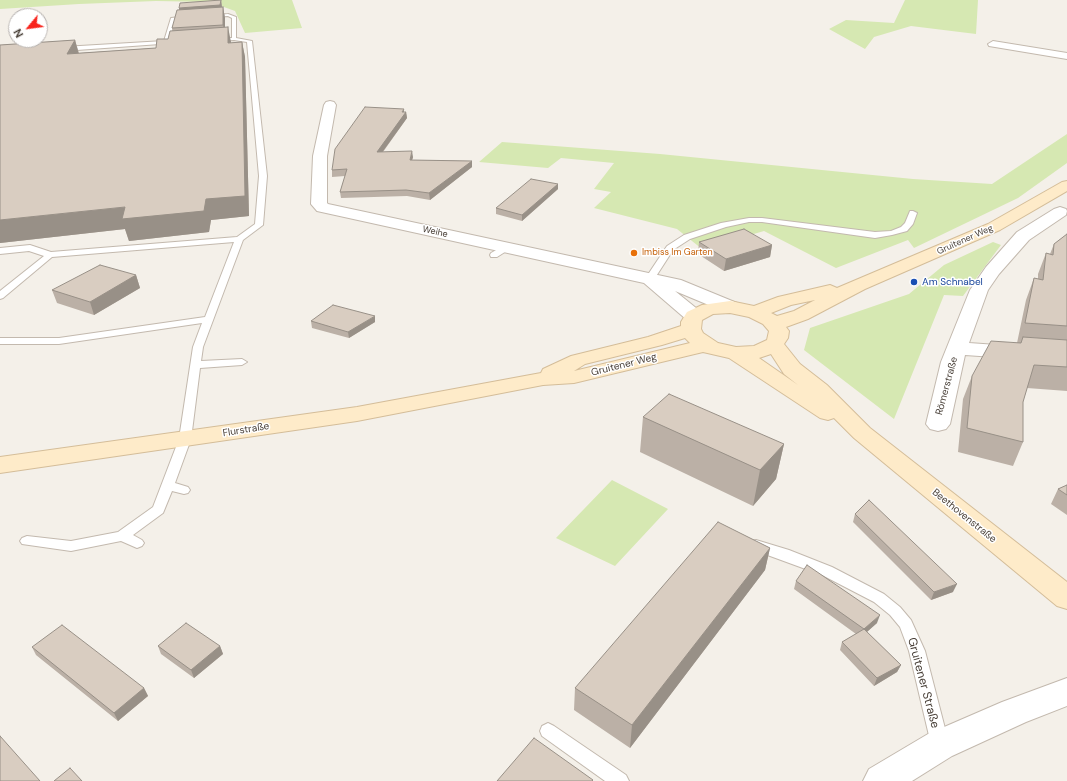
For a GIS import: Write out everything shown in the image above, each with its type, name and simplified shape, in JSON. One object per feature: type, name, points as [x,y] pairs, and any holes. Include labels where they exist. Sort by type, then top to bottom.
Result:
[{"type":"main road","name":"Gruitener Weg","points":[[736,353],[758,352],[774,334],[801,315],[858,285],[994,227],[1067,185]]},
{"type":"main road","name":"Gruitener Weg","points":[[543,379],[578,360],[655,341],[692,323],[709,309],[730,307],[755,312],[785,301],[858,285]]},
{"type":"main road","points":[[755,312],[766,317],[774,334]]},
{"type":"main road","points":[[692,323],[694,336],[705,345],[736,353]]},
{"type":"main road","name":"Beethovenstraße","points":[[774,334],[792,369],[819,390],[862,433],[1067,598]]},
{"type":"main road","name":"Gruitener Weg","points":[[491,390],[543,379],[574,377],[705,345]]},
{"type":"main road","name":"Beethovenstraße","points":[[736,353],[772,375],[799,395],[862,433]]},
{"type":"main road","name":"Flurstraße","points":[[0,465],[357,414],[491,390]]},
{"type":"street","points":[[993,44],[1067,56]]},
{"type":"street","name":"Weihe","points":[[330,105],[320,156],[319,204],[323,208],[500,251],[675,284],[730,307]]},
{"type":"street","name":"Römerstraße","points":[[938,424],[947,379],[970,311],[979,290],[992,272],[1023,236],[1060,212]]},
{"type":"street","name":"Weihe","points":[[650,279],[692,323]]},
{"type":"street","name":"Römerstraße","points":[[958,348],[1067,356]]},
{"type":"street","points":[[881,781],[940,745],[1014,712],[1067,692]]},
{"type":"lane","points":[[205,16],[228,15],[234,17],[234,39]]},
{"type":"lane","points":[[166,43],[173,20],[197,17]]},
{"type":"lane","points":[[0,251],[30,248],[50,255],[239,239],[259,225],[263,176],[249,41],[234,39],[210,40]]},
{"type":"lane","points":[[53,50],[181,42]]},
{"type":"lane","points":[[650,279],[670,248],[687,237],[724,225],[749,220],[762,220],[875,235],[892,233],[904,229],[909,224],[913,213]]},
{"type":"lane","points":[[27,540],[71,546],[122,536],[158,510],[185,439],[198,347],[239,239]]},
{"type":"lane","points":[[0,296],[50,255]]},
{"type":"lane","points":[[0,341],[59,342],[209,319]]},
{"type":"lane","points":[[196,366],[242,362]]},
{"type":"lane","points":[[168,485],[184,490]]},
{"type":"lane","points":[[122,536],[137,543]]},
{"type":"lane","name":"Gruitener Straße","points":[[744,542],[784,554],[828,571],[879,598],[895,611],[906,624],[917,651],[940,745]]},
{"type":"lane","points":[[548,731],[620,781]]},
{"type":"green space","points":[[0,0],[292,0],[302,28],[245,33],[235,11],[210,2],[156,1],[0,9]]},
{"type":"green space","points":[[905,0],[978,0],[976,34],[911,26],[874,37],[865,49],[829,29],[846,20],[894,23]]},
{"type":"green space","points":[[1067,134],[1067,163],[1018,198],[914,248],[908,240],[836,268],[764,231],[702,249],[677,229],[594,208],[611,192],[594,189],[614,163],[561,158],[548,168],[479,162],[502,142],[660,154],[913,179],[992,184]]},
{"type":"green space","points":[[993,242],[1001,245],[963,296],[944,295],[894,419],[804,350],[810,328],[909,294],[944,265]]},
{"type":"green space","points":[[612,480],[668,509],[615,566],[556,538]]},
{"type":"building","points":[[221,0],[220,5],[179,8],[180,3]]},
{"type":"building","points":[[223,7],[223,25],[172,28],[177,10]]},
{"type":"building","points":[[228,27],[228,43],[242,42],[245,196],[206,199],[204,211],[122,219],[125,207],[0,220],[0,45],[8,44],[8,48],[48,48],[48,42],[75,40],[67,54],[156,48],[157,39],[168,39],[170,31]]},
{"type":"building","points":[[365,107],[404,109],[402,112],[406,112],[377,152],[412,151],[410,160],[472,161],[429,193],[406,190],[340,192],[347,169],[332,170],[335,149]]},
{"type":"building","points":[[531,179],[558,184],[522,215],[496,208]]},
{"type":"building","points":[[744,229],[772,245],[726,259],[699,242]]},
{"type":"building","points":[[1067,234],[1067,326],[1025,323],[1034,278],[1043,280],[1046,253],[1053,255],[1054,244]]},
{"type":"building","points":[[100,265],[136,275],[90,302],[52,290]]},
{"type":"building","points":[[333,305],[375,316],[348,332],[311,321]]},
{"type":"building","points":[[1023,337],[1067,340],[1067,367],[1034,365],[1023,402],[1023,442],[967,428],[972,376],[991,341],[1021,343]]},
{"type":"building","points":[[669,394],[784,444],[760,470],[643,417]]},
{"type":"building","points":[[1067,485],[1067,495],[1058,489]]},
{"type":"building","points":[[869,500],[957,584],[934,592],[855,514]]},
{"type":"building","points":[[718,522],[770,548],[632,725],[575,688]]},
{"type":"building","points":[[807,565],[880,615],[864,629],[796,581]]},
{"type":"building","points":[[186,623],[220,646],[191,670],[158,646]]},
{"type":"building","points":[[62,625],[144,688],[114,713],[32,647]]},
{"type":"building","points":[[864,629],[901,665],[877,678],[842,642]]},
{"type":"building","points":[[0,736],[40,781],[0,781]]},
{"type":"building","points":[[534,738],[593,780],[497,781]]},
{"type":"building","points":[[70,768],[82,781],[54,781]]},
{"type":"place","name":"Imbiss Im Garten","points":[[634,253]]},
{"type":"place","name":"Am Schnabel","points":[[914,282]]}]
